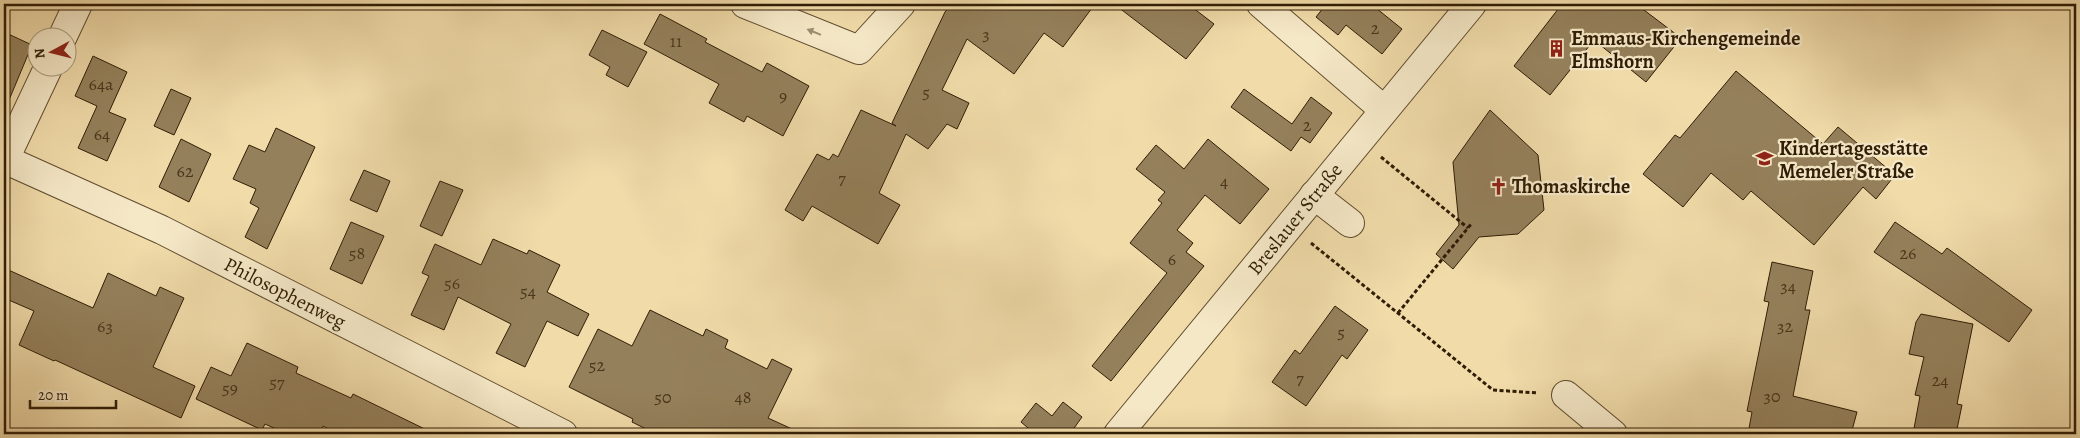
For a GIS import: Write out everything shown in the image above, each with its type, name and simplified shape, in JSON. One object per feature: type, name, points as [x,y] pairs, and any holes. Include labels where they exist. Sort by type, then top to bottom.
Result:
[{"type":"street","points":[[67,28],[78,4]]},
{"type":"street","points":[[746,4],[859,50],[901,4]]},
{"type":"street","points":[[1261,4],[1384,110]]},
{"type":"street","name":"Breslauer Straße","points":[[1118,434],[1472,4]]},
{"type":"street","points":[[4,159],[43,78]]},
{"type":"street","name":"Philosophenweg","points":[[4,159],[162,230],[563,434]]},
{"type":"street","points":[[1314,196],[1350,223]]},
{"type":"street","points":[[1566,395],[1613,434]]},
{"type":"path","points":[[1360,140],[1468,228]]},
{"type":"path","points":[[1398,313],[1472,223]]},
{"type":"path","points":[[1289,225],[1493,390],[1566,395]]},
{"type":"building","points":[[951,4],[1095,4],[1063,47],[1044,33],[1014,74],[967,39],[942,90],[969,103],[957,129],[947,124],[928,149],[906,134],[879,193],[900,205],[878,244],[812,206],[803,221],[785,210],[817,154],[829,160],[833,154],[838,157],[861,110],[896,126],[892,123],[945,12]]},
{"type":"building","points":[[1114,4],[1188,4],[1214,24],[1186,59]]},
{"type":"building","points":[[1320,4],[1371,4],[1402,29],[1382,54],[1346,25],[1338,35],[1316,17],[1324,7]]},
{"type":"building","name":"Emmaus-Kirchengemeinde Elmshorn","points":[[1562,4],[1636,4],[1681,38],[1646,82],[1594,40],[1550,95],[1514,66]]},
{"type":"building","points":[[660,14],[707,39],[705,42],[762,72],[767,63],[809,86],[783,136],[747,116],[744,122],[709,103],[719,84],[644,44]]},
{"type":"building","points":[[602,30],[647,52],[628,87],[606,75],[610,67],[589,55]]},
{"type":"building","points":[[4,32],[28,43],[28,55],[4,112]]},
{"type":"building","points":[[93,56],[127,72],[109,112],[126,119],[107,161],[78,148],[97,106],[75,96]]},
{"type":"building","name":"Kindertagesstätte Memeler Straße","points":[[1736,71],[1823,144],[1838,127],[1895,175],[1876,199],[1863,187],[1814,245],[1751,191],[1743,200],[1711,173],[1683,207],[1643,174],[1675,135],[1680,138]]},
{"type":"building","points":[[171,89],[191,98],[174,135],[154,126]]},
{"type":"building","points":[[1244,89],[1292,124],[1311,97],[1332,113],[1310,143],[1301,137],[1291,151],[1231,107]]},
{"type":"building","name":"Thomaskirche","points":[[1490,110],[1538,155],[1544,210],[1518,234],[1479,237],[1453,269],[1436,254],[1459,225],[1453,162]]},
{"type":"building","points":[[276,128],[315,147],[267,249],[245,237],[259,208],[250,203],[256,189],[233,179],[249,145],[265,152]]},
{"type":"building","points":[[181,139],[211,154],[189,202],[159,187]]},
{"type":"building","points":[[1208,139],[1269,189],[1240,224],[1205,195],[1177,230],[1193,243],[1186,252],[1204,266],[1111,381],[1092,366],[1167,273],[1130,243],[1162,203],[1158,200],[1165,192],[1136,169],[1156,145],[1184,169]]},
{"type":"building","points":[[364,170],[390,181],[377,212],[350,200]]},
{"type":"building","points":[[440,181],[463,190],[442,236],[420,226]]},
{"type":"building","points":[[351,222],[384,236],[362,284],[330,269]]},
{"type":"building","points":[[1895,222],[1942,254],[1947,248],[2032,310],[2009,342],[1874,252]]},
{"type":"building","points":[[493,239],[527,254],[529,250],[560,265],[547,292],[589,314],[578,336],[547,321],[525,367],[496,353],[511,324],[458,297],[444,330],[411,315],[429,276],[422,273],[435,244],[481,265]]},
{"type":"building","points":[[1772,262],[1813,271],[1805,310],[1810,310],[1793,396],[1857,412],[1851,434],[1748,434],[1752,412],[1747,411],[1769,302],[1764,301]]},
{"type":"building","points":[[4,268],[93,308],[108,273],[156,296],[160,287],[184,298],[153,367],[195,386],[181,418],[19,345],[34,311],[4,298]]},
{"type":"building","points":[[1335,306],[1368,330],[1347,359],[1342,355],[1306,406],[1272,382],[1295,350],[1300,354]]},
{"type":"building","points":[[650,310],[703,336],[706,329],[728,340],[725,348],[767,369],[772,359],[792,369],[768,418],[803,434],[656,434],[632,422],[633,419],[569,387],[598,329],[632,346]]},
{"type":"building","points":[[1921,314],[1973,324],[1957,404],[1962,405],[1956,434],[1913,434],[1920,396],[1915,395],[1924,357],[1909,354],[1916,322]]},
{"type":"building","points":[[247,343],[298,367],[296,373],[351,398],[353,394],[435,434],[339,434],[323,426],[319,434],[287,434],[265,424],[262,430],[196,399],[211,367],[231,376]]},
{"type":"building","points":[[1063,402],[1082,417],[1072,431],[1076,434],[1035,434],[1021,422],[1036,403],[1052,416]]},
{"type":"place","name":"Emmaus-Kirchengemeinde Elmshorn","points":[[1557,49]]},
{"type":"place","name":"Kindertagesstätte Memeler Straße","points":[[1765,159]]},
{"type":"place","name":"Thomaskirche","points":[[1498,186]]}]
